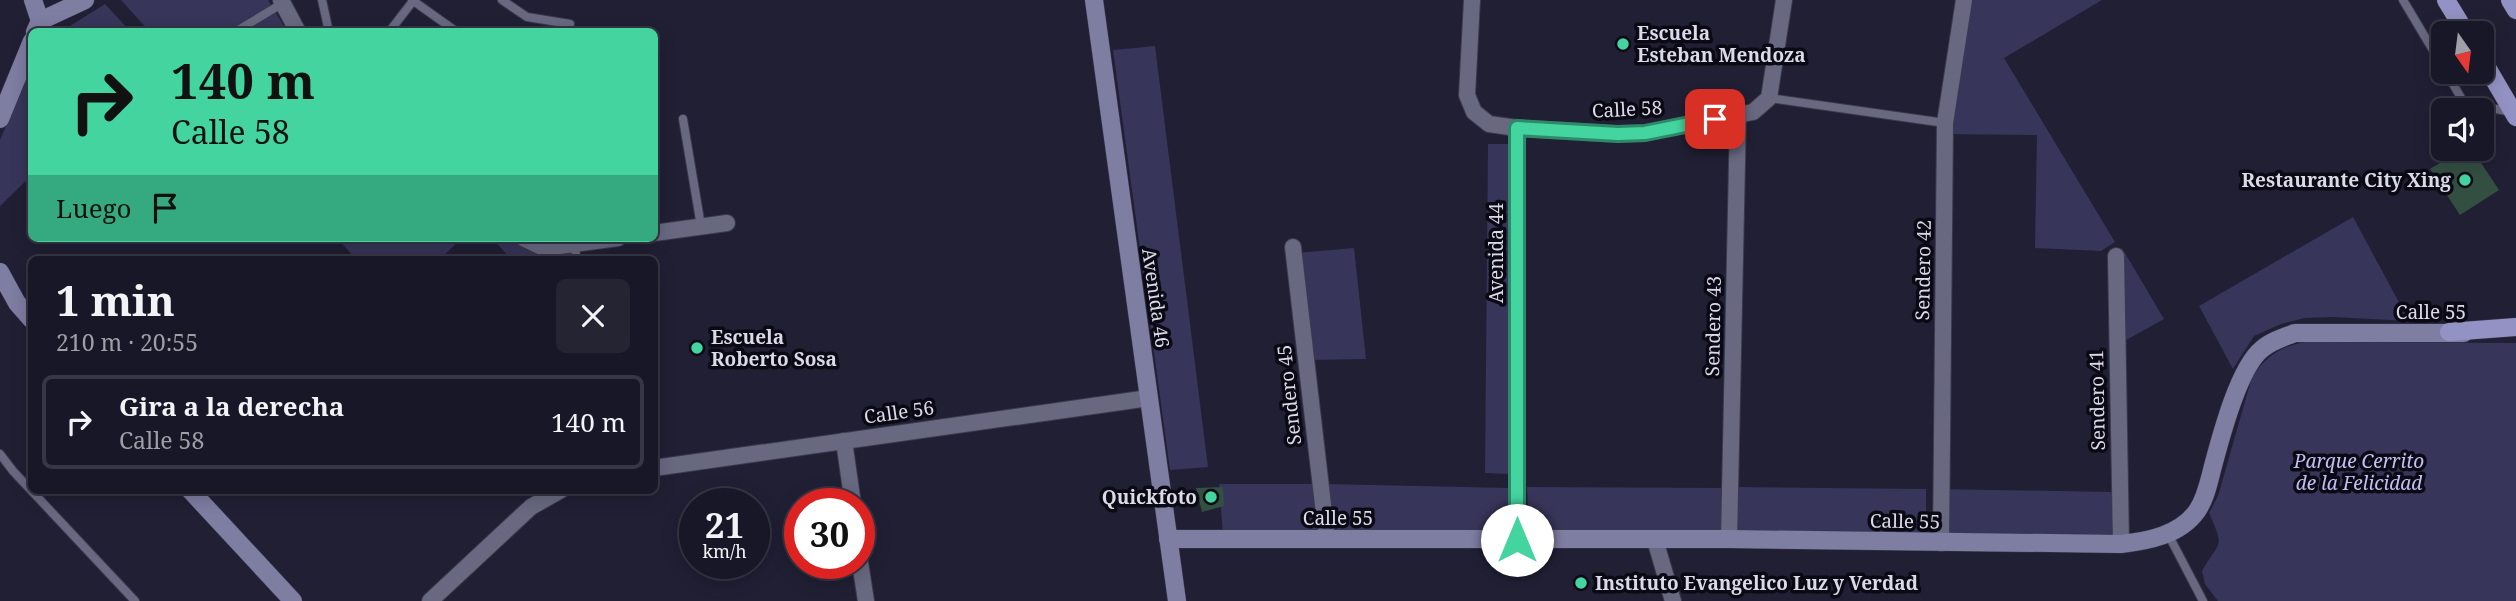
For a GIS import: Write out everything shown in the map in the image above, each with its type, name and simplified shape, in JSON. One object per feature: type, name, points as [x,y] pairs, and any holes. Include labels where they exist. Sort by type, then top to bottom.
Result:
[{"type":"main road","points":[[2446,0],[2459,21]]},
{"type":"main road","points":[[2510,0],[2516,10]]},
{"type":"main road","points":[[2494,80],[2514,114]]},
{"type":"main road","points":[[2449,332],[2516,327]]},
{"type":"street","points":[[33,0],[37,26],[85,0]]},
{"type":"street","name":"Avenida 46","points":[[1094,0],[1177,601]]},
{"type":"street","points":[[1472,0],[1468,95],[1474,112],[1489,124],[1517,128]]},
{"type":"street","points":[[1769,98],[1784,0]]},
{"type":"street","name":"Sendero 42","points":[[1941,543],[1945,123],[1964,0]]},
{"type":"street","points":[[282,2],[296,28]]},
{"type":"street","points":[[0,119],[28,51]]},
{"type":"street","name":"Calle 58","points":[[1517,128],[1645,133],[1753,112],[1769,98]]},
{"type":"street","name":"Sendero 43","points":[[1730,539],[1738,114]]},
{"type":"street","name":"Avenida 44","points":[[1517,128],[1517,540]]},
{"type":"street","points":[[658,232],[727,223]]},
{"type":"street","points":[[531,242],[544,248],[575,252],[606,242]]},
{"type":"street","name":"Sendero 45","points":[[1293,247],[1327,539]]},
{"type":"street","name":"Sendero 41","points":[[2116,256],[2121,544]]},
{"type":"street","points":[[0,272],[17,303],[28,315]]},
{"type":"street","name":"Calle 55","points":[[1168,539],[1730,539],[2121,544],[2145,541],[2168,534],[2197,511],[2246,367],[2263,347],[2295,333],[2449,332],[2516,335]]},
{"type":"street","name":"Calle 56","points":[[658,467],[1149,398]]},
{"type":"street","points":[[844,441],[851,488]]},
{"type":"street","points":[[194,494],[293,601]]},
{"type":"street","points":[[430,601],[531,507],[552,494]]},
{"type":"street","points":[[1655,540],[1673,601]]},
{"type":"street","points":[[863,579],[866,601]]},
{"type":"lane","points":[[322,0],[328,28]]},
{"type":"lane","points":[[392,28],[413,0],[452,28]]},
{"type":"lane","points":[[502,0],[527,17],[570,24]]},
{"type":"lane","points":[[2403,0],[2431,47]]},
{"type":"lane","points":[[241,28],[282,2]]},
{"type":"lane","points":[[2453,84],[2464,103],[2514,114]]},
{"type":"lane","points":[[1769,98],[1945,123]]},
{"type":"lane","points":[[683,119],[701,226]]},
{"type":"lane","points":[[0,454],[28,487]]},
{"type":"lane","points":[[35,494],[135,601]]},
{"type":"lane","points":[[2168,534],[2203,601]]},
{"type":"green space","points":[[121,0],[268,0],[285,28],[146,28]]},
{"type":"green space","points":[[1958,0],[2102,0],[2004,58],[2115,242],[2101,251],[2035,248],[2037,135],[1939,134]]},
{"type":"green space","points":[[105,4],[127,28],[67,28]]},
{"type":"green space","points":[[1155,46],[1208,467],[1170,470],[1113,50]]},
{"type":"green space","points":[[28,75],[28,179],[0,206],[0,140]]},
{"type":"green space","points":[[1488,144],[1511,144],[1509,474],[1485,473]]},
{"type":"green space","points":[[2353,217],[2409,321],[2333,317],[2304,318],[2281,324],[2254,336],[2233,369],[2199,306]]},
{"type":"green space","points":[[341,242],[458,242],[443,256],[353,256]]},
{"type":"green space","points":[[496,242],[521,242],[543,253],[571,250],[572,256],[508,256]]},
{"type":"green space","points":[[1354,248],[1366,359],[1311,360],[1297,253]]},
{"type":"green space","points":[[2122,248],[2164,319],[2119,344],[2109,254]]},
{"type":"green space","name":"Parque Cerrito de la Felicidad","points":[[2306,342],[2516,343],[2516,601],[2218,601],[2205,584],[2202,571],[2219,539],[2209,513],[2218,496],[2252,377],[2275,353]]},
{"type":"green space","points":[[1219,484],[1315,484],[1321,534],[1223,534]]},
{"type":"green space","points":[[1325,484],[1510,488],[1511,534],[1333,534]]},
{"type":"green space","points":[[1527,487],[1724,488],[1724,531],[1529,533]]},
{"type":"green space","points":[[1735,487],[1926,489],[1926,535],[1734,531]]},
{"type":"green space","points":[[1939,489],[2113,492],[2112,538],[1938,536]]},
{"type":"building","name":"Restaurante City Xing","points":[[2443,161],[2480,161],[2499,190],[2460,215],[2430,169]]},
{"type":"building","name":"Quickfoto","points":[[1223,487],[1224,506],[1202,512],[1196,488]]},
{"type":"place","name":"Escuela Esteban Mendoza","points":[[1623,44]]},
{"type":"place","name":"Restaurante City Xing","points":[[2465,180]]},
{"type":"place","name":"Escuela Roberto Sosa","points":[[697,348]]},
{"type":"place","name":"Quickfoto","points":[[1211,497]]},
{"type":"place","name":"Instituto Evangelico Luz y Verdad","points":[[1581,583]]},
{"type":"route","points":[[1517,540],[1517,128],[1645,133],[1715,119]]}]
